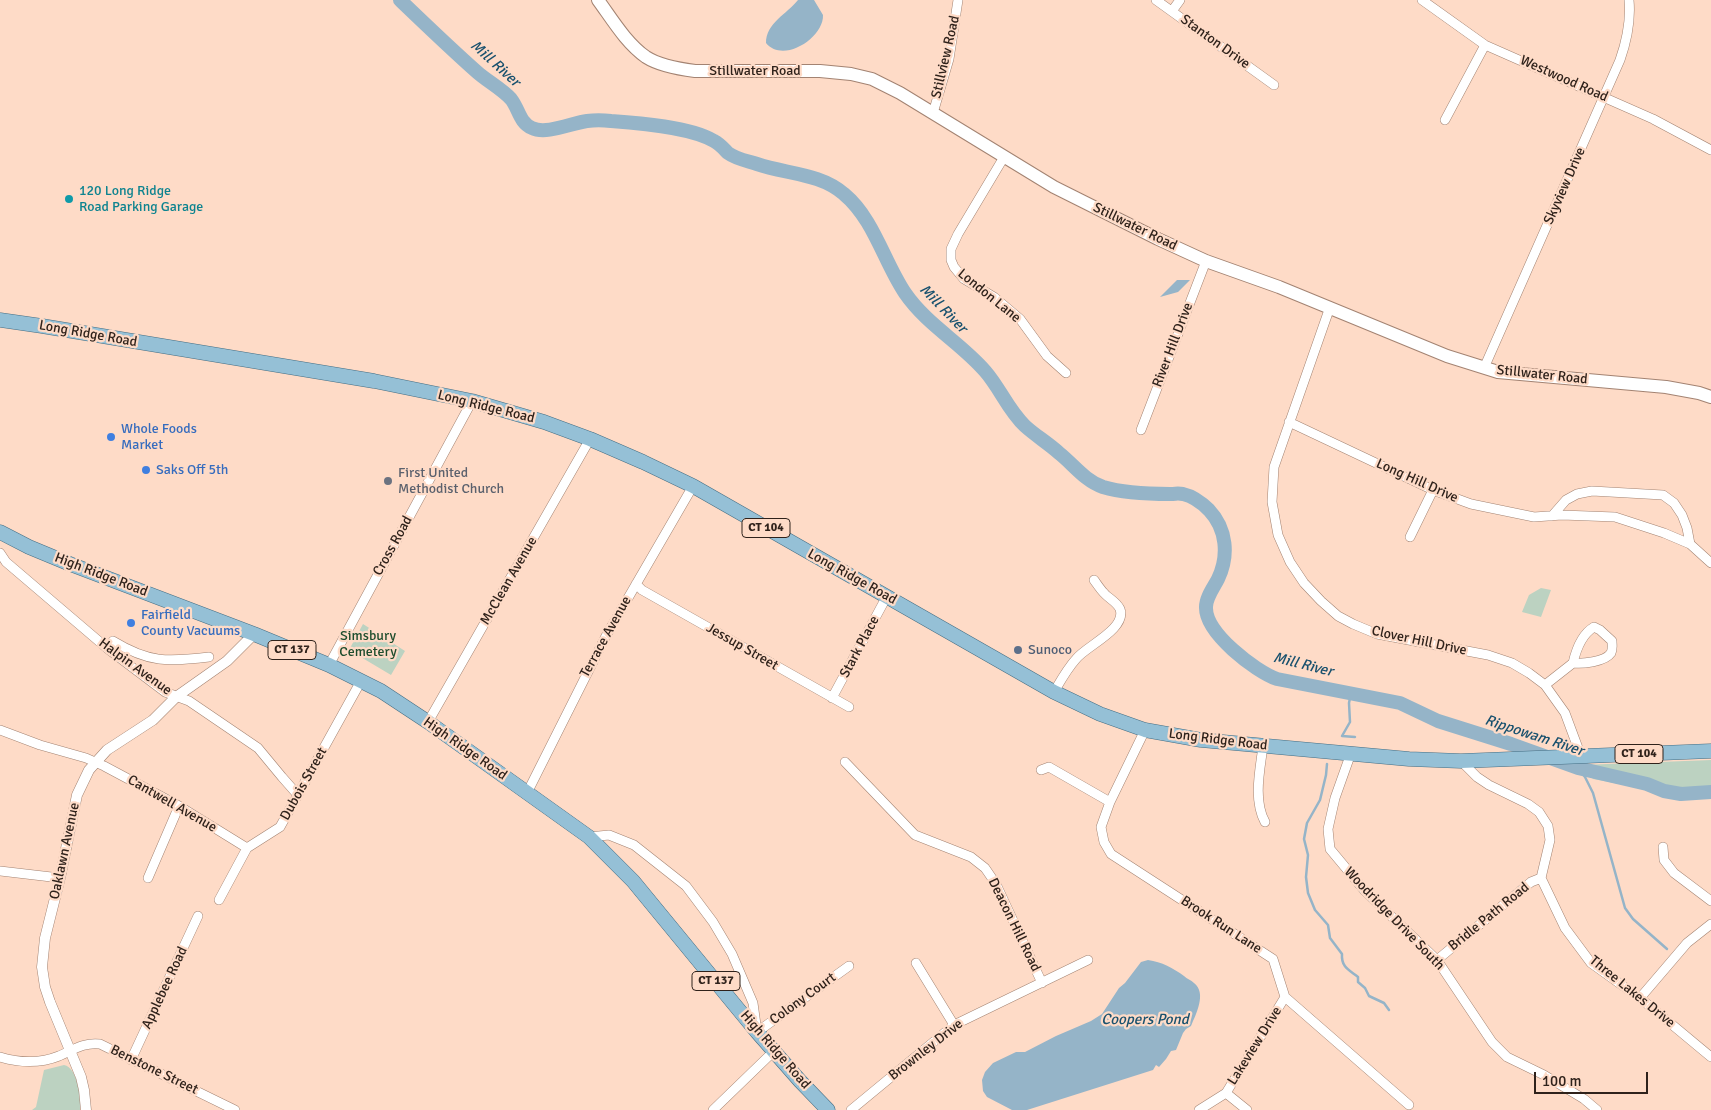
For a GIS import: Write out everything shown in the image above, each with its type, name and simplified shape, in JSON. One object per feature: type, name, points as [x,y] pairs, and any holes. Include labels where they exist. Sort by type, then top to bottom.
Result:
[{"type":"main road","name":"Stillwater Road","points":[[598,0],[635,47],[647,57],[663,65],[695,71],[820,71],[850,74],[872,79],[933,113],[1054,187],[1206,261],[1279,287],[1401,338],[1484,368],[1522,375],[1666,387],[1699,392],[1711,397]]},
{"type":"main road","name":"Long Ridge Road","points":[[0,320],[374,381],[472,402],[544,422],[590,439],[693,486],[1054,692],[1100,714],[1145,730],[1201,740],[1409,759],[1461,761],[1711,751]]},
{"type":"main road","name":"High Ridge Road","points":[[0,532],[29,547],[70,564],[254,634],[329,665],[381,691],[428,722],[589,837],[634,881],[774,1051],[828,1110]]},
{"type":"street","name":"Stillview Road","points":[[933,113],[949,59],[958,0]]},
{"type":"street","name":"Stanton Drive","points":[[1156,0],[1274,85]]},
{"type":"street","points":[[1172,11],[1180,0]]},
{"type":"street","name":"Westwood Road","points":[[1422,0],[1485,45],[1653,119],[1711,150]]},
{"type":"street","name":"Skyview Drive","points":[[1484,368],[1605,97],[1625,46],[1629,22],[1628,0]]},
{"type":"street","points":[[1445,120],[1485,45]]},
{"type":"street","name":"London Lane","points":[[1004,157],[958,234],[951,250],[951,260],[964,279],[994,297],[1020,319],[1047,356],[1066,374]]},
{"type":"street","name":"River Hill Drive","points":[[1141,430],[1206,261]]},
{"type":"street","name":"Clover Hill Drive","points":[[1330,307],[1274,467],[1272,502],[1278,535],[1290,562],[1304,583],[1338,616],[1377,634],[1488,655],[1512,663],[1529,673],[1544,685],[1565,713],[1581,756]]},
{"type":"street","name":"Cross Road","points":[[329,665],[472,402]]},
{"type":"street","name":"Long Hill Drive","points":[[1290,422],[1433,490],[1471,504],[1534,516],[1615,517],[1664,532],[1690,544],[1711,563]]},
{"type":"street","name":"McClean Avenue","points":[[428,722],[590,439]]},
{"type":"street","name":"Terrace Avenue","points":[[527,793],[602,644],[693,486]]},
{"type":"street","points":[[1410,536],[1433,490]]},
{"type":"street","points":[[1552,516],[1566,500],[1577,494],[1592,491],[1663,495],[1674,503],[1682,515],[1690,544]]},
{"type":"street","name":"Halpin Avenue","points":[[0,553],[6,562],[108,649],[164,692],[189,701],[258,748],[298,794]]},
{"type":"street","points":[[1054,692],[1077,657],[1110,632],[1121,616],[1119,607],[1094,580]]},
{"type":"street","name":"Jessup Street","points":[[636,584],[650,595],[849,707]]},
{"type":"street","name":"Stark Place","points":[[832,698],[887,596]]},
{"type":"street","points":[[1544,685],[1573,663],[1582,664],[1606,658],[1613,648],[1612,641],[1594,627],[1588,631],[1574,655],[1573,663]]},
{"type":"street","name":"Oaklawn Avenue","points":[[86,1110],[81,1077],[50,1002],[45,987],[42,967],[45,938],[60,878],[75,802],[85,777],[96,762],[116,743],[153,720],[176,697],[227,660],[254,634]]},
{"type":"street","points":[[108,649],[112,641],[146,658],[171,661],[209,656]]},
{"type":"street","name":"Dubois Street","points":[[246,848],[280,827],[361,681]]},
{"type":"street","name":"Cantwell Avenue","points":[[0,730],[96,762],[179,806],[246,848]]},
{"type":"street","name":"Brook Run Lane","points":[[1145,730],[1110,802],[1101,827],[1104,842],[1111,854],[1273,960],[1285,997]]},
{"type":"street","points":[[1263,746],[1259,777],[1260,806],[1265,822]]},
{"type":"street","name":"Woodridge Drive South","points":[[1351,753],[1328,829],[1330,849],[1365,891],[1437,960],[1492,1042],[1507,1057],[1584,1099],[1597,1110]]},
{"type":"street","points":[[1461,761],[1489,786],[1528,804],[1540,812],[1548,826],[1550,840],[1541,878]]},
{"type":"street","name":"Deacon Hill Road","points":[[845,762],[915,835],[971,857],[985,868],[996,884],[1042,983]]},
{"type":"street","points":[[1042,770],[1049,767],[1110,802]]},
{"type":"street","points":[[148,878],[179,806]]},
{"type":"street","points":[[589,837],[609,835],[634,845],[686,886],[713,922],[732,954],[753,1003],[758,1032]]},
{"type":"street","points":[[1663,847],[1664,860],[1674,873],[1711,901]]},
{"type":"street","points":[[219,900],[246,848]]},
{"type":"street","points":[[0,871],[60,878]]},
{"type":"street","name":"Bridle Path Road","points":[[1437,960],[1531,882],[1541,878]]},
{"type":"street","name":"Three Lakes Drive","points":[[1541,878],[1565,928],[1591,963],[1640,998],[1711,1057]]},
{"type":"street","name":"Applebee Road","points":[[131,1060],[198,916]]},
{"type":"street","points":[[1640,998],[1687,943],[1711,924]]},
{"type":"street","name":"Brownley Drive","points":[[851,1110],[954,1025],[1088,960]]},
{"type":"street","points":[[916,962],[954,1025]]},
{"type":"street","name":"Colony Court","points":[[758,1032],[849,966]]},
{"type":"street","points":[[1285,997],[1409,1105]]},
{"type":"street","name":"Lakeview Drive","points":[[1199,1110],[1226,1093],[1285,997]]},
{"type":"street","name":"Benstone Street","points":[[0,1057],[17,1061],[43,1061],[71,1051],[83,1044],[100,1044],[235,1110]]},
{"type":"street","points":[[713,1110],[774,1051]]},
{"type":"street","points":[[1226,1093],[1247,1110]]},
{"type":"green space","points":[[1541,588],[1551,590],[1541,617],[1522,612],[1529,595]]},
{"type":"green space","name":"Simsbury Cemetery","points":[[363,624],[405,651],[391,675],[349,650]]},
{"type":"green space","points":[[1711,760],[1711,796],[1689,797],[1593,779],[1582,765]]},
{"type":"green space","points":[[64,1065],[73,1072],[78,1084],[80,1110],[32,1110],[36,1107],[44,1070]]},
{"type":"water","points":[[798,0],[814,0],[823,15],[822,24],[810,40],[801,46],[782,51],[773,49],[766,43],[769,30]]},
{"type":"water","points":[[1177,280],[1190,280],[1178,292],[1160,297]]},
{"type":"water","name":"Coopers Pond","points":[[1148,960],[1176,970],[1194,983],[1200,992],[1199,1004],[1191,1026],[1183,1033],[1176,1050],[1171,1051],[1159,1067],[1156,1065],[1153,1070],[1027,1110],[1012,1110],[987,1097],[983,1091],[982,1080],[985,1072],[993,1063],[1016,1052],[1025,1052],[1102,1014],[1119,988],[1141,962]]},
{"type":"waterway","name":"Mill River","points":[[400,0],[477,72],[507,95],[514,103],[524,122],[532,128],[544,130],[599,120],[679,129],[704,136],[738,158],[814,178],[835,187],[844,194],[854,204],[871,228],[905,293],[923,315],[976,361],[1019,420],[1029,430],[1055,449],[1085,477],[1103,487],[1127,492],[1183,494],[1197,500],[1209,510],[1220,526],[1225,552],[1222,570],[1207,600],[1208,617],[1222,639],[1256,668],[1277,679],[1400,703],[1438,721],[1578,768],[1647,784],[1664,791],[1681,794],[1711,792]]},
{"type":"waterway","points":[[1351,693],[1349,703],[1350,722],[1342,736],[1355,737]]},
{"type":"waterway","points":[[1327,764],[1320,800],[1307,823],[1304,839],[1308,855],[1306,877],[1308,893],[1315,910],[1328,925],[1330,938],[1342,954],[1344,965],[1358,977],[1358,982],[1365,988],[1369,996],[1384,1003],[1389,1010]]},
{"type":"waterway","points":[[1578,768],[1593,793],[1625,908],[1633,919],[1667,949]]},
{"type":"place","name":"120 Long Ridge Road Parking Garage","points":[[69,199]]},
{"type":"place","name":"Whole Foods Market","points":[[111,437]]},
{"type":"place","name":"Saks Off 5th","points":[[146,470]]},
{"type":"place","name":"First United Methodist Church","points":[[388,481]]},
{"type":"place","name":"Fairfield County Vacuums","points":[[131,623]]},
{"type":"place","name":"Sunoco","points":[[1018,650]]},
{"type":"water label","name":"Rippowam River","points":[[1534,736]]}]
